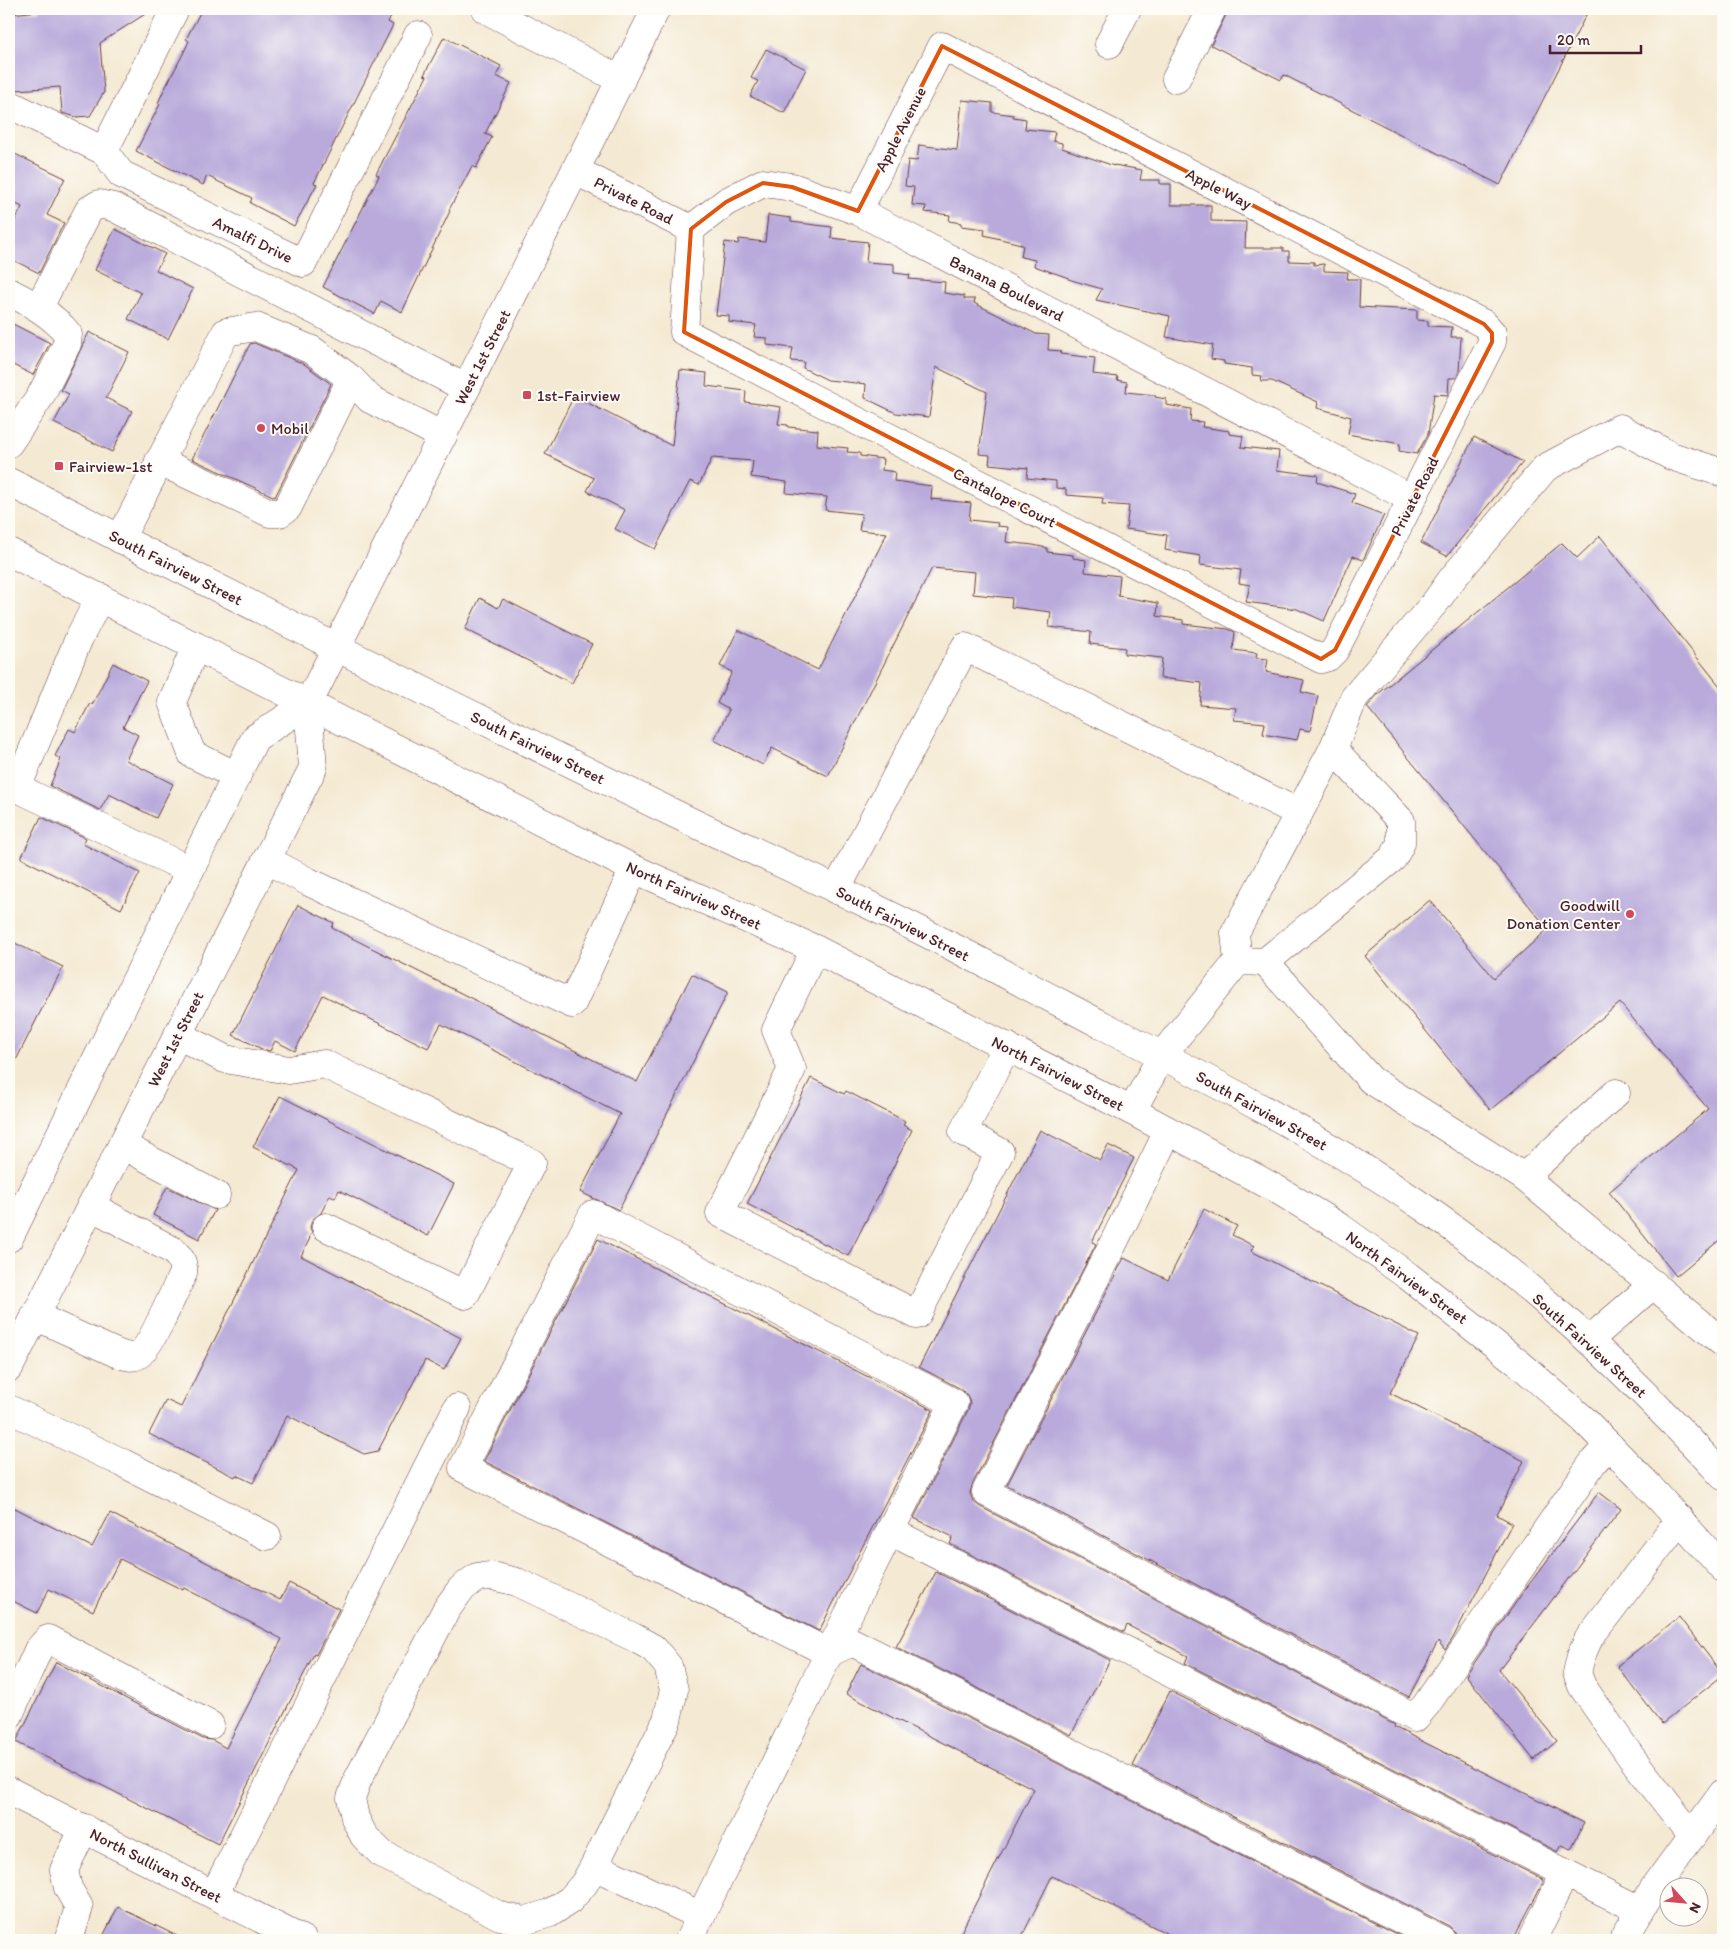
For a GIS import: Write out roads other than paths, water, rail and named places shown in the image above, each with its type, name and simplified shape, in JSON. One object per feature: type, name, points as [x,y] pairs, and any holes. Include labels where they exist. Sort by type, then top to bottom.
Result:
[{"type":"main road","points":[[104,151],[175,9]]},
{"type":"main road","points":[[485,9],[621,80]]},
{"type":"main road","name":"West 1st Street","points":[[9,1368],[313,768],[308,704],[656,9]]},
{"type":"main road","points":[[1109,44],[1127,9]]},
{"type":"main road","points":[[1176,79],[1212,9]]},
{"type":"main road","name":"Amalfi Drive","points":[[9,104],[104,151],[121,174],[303,263],[418,35]]},
{"type":"main road","name":"Apple Avenue","points":[[858,211],[942,46]]},
{"type":"main road","name":"Apple Way","points":[[942,46],[1476,319],[1484,324],[1492,333]]},
{"type":"main road","name":"Private Road","points":[[576,171],[692,229]]},
{"type":"main road","name":"Banana Boulevard","points":[[692,229],[726,202],[763,183],[792,187],[858,211],[1412,499]]},
{"type":"main road","points":[[39,307],[89,210],[99,204],[113,207],[466,388]]},
{"type":"main road","name":"Cantalope Court","points":[[692,229],[684,332],[1321,659],[1328,657]]},
{"type":"main road","points":[[9,292],[39,307],[68,334],[67,344],[40,397],[9,443]]},
{"type":"main road","points":[[120,539],[226,332],[256,327],[312,350],[351,379],[370,399],[443,436]]},
{"type":"main road","name":"Private Road","points":[[1328,657],[1335,650],[1492,342],[1492,333]]},
{"type":"main road","points":[[159,461],[270,513],[280,513],[288,507],[351,379]]},
{"type":"main road","points":[[1132,1111],[1162,1055],[1238,961],[1235,933],[1333,749],[1354,698],[1437,600],[1452,579],[1544,468],[1620,428],[1672,456],[1723,473]]},
{"type":"main road","name":"South Fairview Street","points":[[9,482],[336,648],[836,890],[1256,1104],[1359,1164],[1430,1212],[1508,1271],[1589,1340],[1666,1415],[1723,1476]]},
{"type":"main road","points":[[9,552],[308,704],[255,738],[9,1238]]},
{"type":"main road","points":[[100,597],[79,638],[17,788],[190,870]]},
{"type":"main road","points":[[196,646],[172,702],[192,754],[237,776]]},
{"type":"main road","points":[[836,890],[964,647],[1299,813]]},
{"type":"main road","name":"North Fairview Street","points":[[308,704],[634,869],[814,949],[1007,1046],[1278,1190],[1348,1234],[1469,1322],[1583,1418],[1680,1519],[1723,1568]]},
{"type":"main road","points":[[1238,961],[1265,962],[1393,858],[1401,842],[1401,821],[1333,749]]},
{"type":"main road","points":[[266,860],[309,882],[572,1004],[634,869]]},
{"type":"main road","points":[[814,949],[776,1030],[792,1069],[720,1213],[917,1315],[1000,1152],[963,1132],[1007,1046]]},
{"type":"main road","points":[[1265,962],[1371,1080],[1524,1177],[1723,1343]]},
{"type":"main road","points":[[178,1035],[226,1059],[289,1070],[324,1064],[532,1163],[465,1295],[326,1227]]},
{"type":"main road","points":[[1524,1177],[1616,1093]]},
{"type":"main road","points":[[1168,1131],[1114,1242],[986,1492],[1415,1718],[1426,1705],[1594,1461],[1609,1445]]},
{"type":"main road","points":[[122,1145],[216,1195]]},
{"type":"main road","points":[[35,1316],[128,1357],[138,1355],[148,1343],[183,1273],[184,1266],[180,1257],[172,1250],[91,1206]]},
{"type":"main road","points":[[689,1940],[954,1403],[593,1214],[463,1468],[829,1653]]},
{"type":"main road","points":[[1589,1340],[1654,1284]]},
{"type":"main road","points":[[214,1895],[458,1408]]},
{"type":"main road","points":[[9,1409],[123,1463],[267,1536]]},
{"type":"main road","points":[[1680,1519],[1589,1638],[1580,1656],[1576,1674],[1582,1686],[1631,1757],[1692,1836]]},
{"type":"main road","points":[[890,1531],[1640,1910]]},
{"type":"main road","points":[[492,1576],[517,1582],[634,1636],[653,1648],[668,1666],[674,1690],[667,1720],[594,1866],[584,1884],[570,1900],[550,1912],[524,1921],[500,1916],[382,1854],[364,1836],[354,1818],[351,1798],[358,1779],[446,1610],[461,1589],[477,1578],[492,1576]]},
{"type":"main road","points":[[9,1715],[38,1650],[48,1639],[210,1724]]},
{"type":"main road","points":[[829,1653],[852,1642],[1442,1940]]},
{"type":"main road","name":"North Sullivan Street","points":[[9,1790],[304,1940]]},
{"type":"main road","points":[[1623,1940],[1654,1888],[1723,1794]]},
{"type":"main road","points":[[69,1940],[79,1907],[68,1888],[64,1870],[84,1828]]},
{"type":"main road","points":[[594,1866],[701,1916]]},
{"type":"main road","points":[[1532,1940],[1565,1873]]},
{"type":"place","name":"1st-Fairview","points":[[527,395]]},
{"type":"place","name":"Mobil","points":[[261,428]]},
{"type":"place","name":"Fairview-1st","points":[[59,466]]},
{"type":"place","name":"Goodwill Donation Center","points":[[1630,914]]}]
